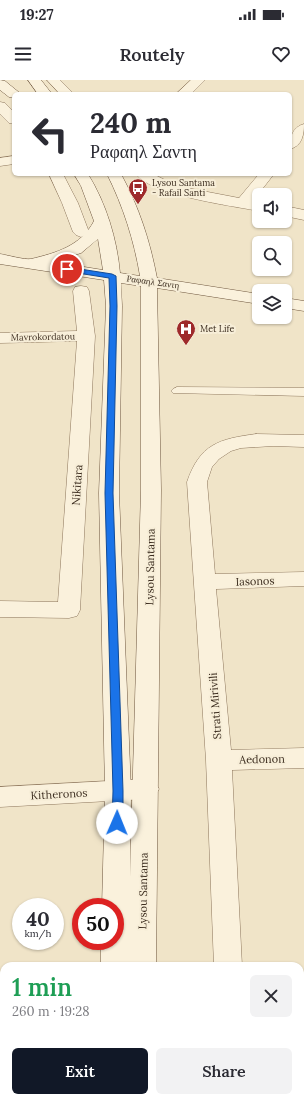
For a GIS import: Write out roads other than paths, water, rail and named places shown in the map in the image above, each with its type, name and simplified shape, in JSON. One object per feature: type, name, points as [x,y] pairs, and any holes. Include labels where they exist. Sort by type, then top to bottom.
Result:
[{"type":"street","points":[[34,80],[43,92]]},
{"type":"street","points":[[52,80],[65,92]]},
{"type":"street","points":[[185,92],[198,80]]},
{"type":"street","points":[[0,84],[12,93]]},
{"type":"street","points":[[0,106],[12,118]]},
{"type":"street","points":[[292,143],[304,128]]},
{"type":"street","points":[[0,162],[12,160]]},
{"type":"street","points":[[57,176],[70,203],[81,232]]},
{"type":"street","points":[[82,176],[91,193],[102,221],[110,257],[114,306],[109,493],[118,791],[114,962]]},
{"type":"street","name":"Lysou Santama","points":[[115,176],[137,223],[145,251],[149,281],[152,490],[142,962]]},
{"type":"street","points":[[146,176],[160,184],[176,189],[252,205]]},
{"type":"street","points":[[243,203],[265,176]]},
{"type":"street","points":[[292,213],[304,215]]},
{"type":"street","points":[[26,262],[55,257],[83,246],[96,234],[102,221]]},
{"type":"street","name":"Ραφαηλ Σαντη","points":[[0,259],[252,297]]},
{"type":"street","name":"Nikitara","points":[[0,609],[69,610],[86,336],[81,291]]},
{"type":"street","points":[[292,304],[304,306]]},
{"type":"street","name":"Mavrokordatou","points":[[0,338],[86,336]]},
{"type":"street","name":"Strati Mirivili","points":[[228,962],[219,760],[197,482],[201,467],[206,459],[222,448],[243,441],[304,441]]},
{"type":"street","name":"Iasonos","points":[[206,582],[304,579]]},
{"type":"street","name":"Aedonon","points":[[219,760],[304,758]]},
{"type":"street","name":"Kitheronos","points":[[0,796],[146,789]]},
{"type":"lane","points":[[177,391],[304,392]]},
{"type":"place","name":"Lysou Santama - Rafail Santi","points":[[138,205]]},
{"type":"place","name":"Met Life","points":[[186,346]]}]
